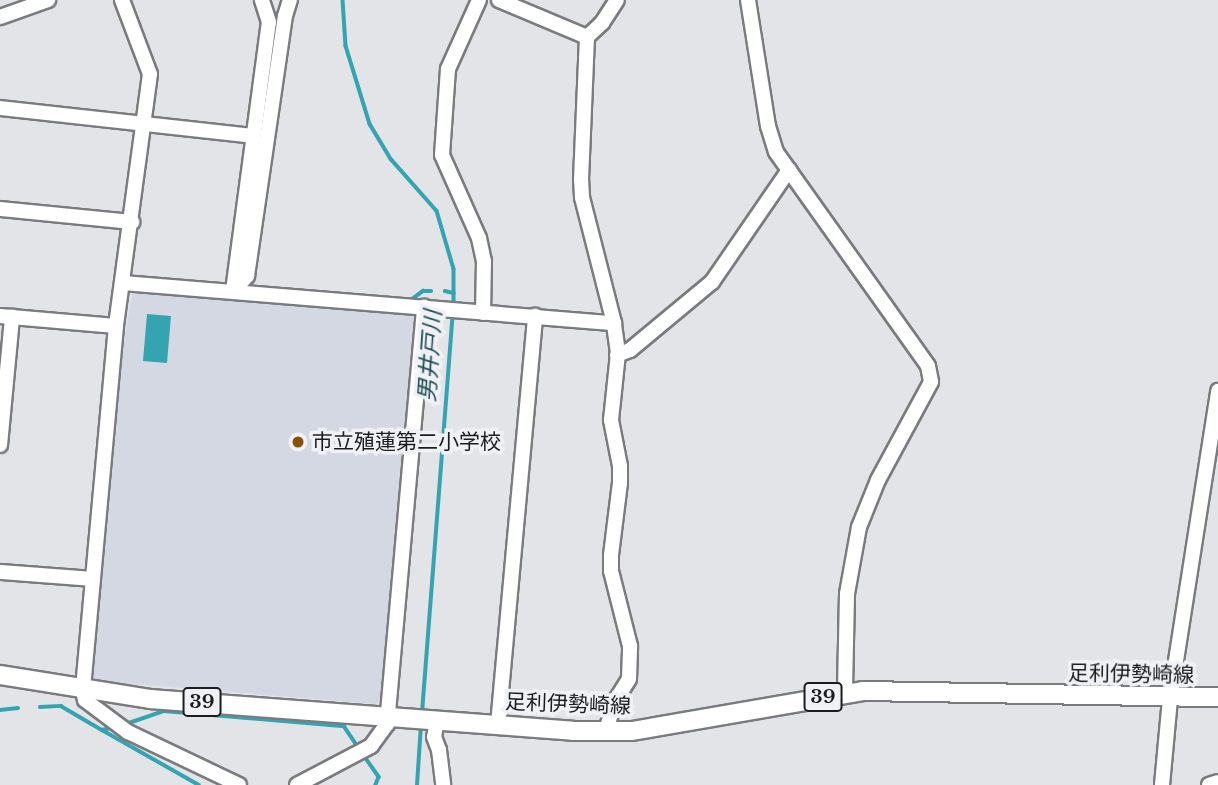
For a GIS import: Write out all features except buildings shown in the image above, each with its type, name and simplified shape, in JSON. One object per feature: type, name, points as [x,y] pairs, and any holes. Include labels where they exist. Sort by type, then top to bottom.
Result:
[{"type":"main road","name":"足利伊勢崎線","points":[[0,675],[150,699],[606,732],[673,724],[845,693],[1170,699],[1218,697]]},
{"type":"street","points":[[0,17],[48,0]]},
{"type":"street","points":[[122,0],[150,74],[124,283],[116,326],[83,690],[85,701],[128,732],[239,785]]},
{"type":"street","points":[[233,291],[269,22],[262,0]]},
{"type":"street","points":[[233,291],[247,276],[285,16],[290,0]]},
{"type":"street","points":[[479,0],[447,69],[442,155],[479,238],[484,261],[483,313]]},
{"type":"street","points":[[499,0],[587,37]]},
{"type":"street","points":[[606,732],[614,703],[629,678],[630,646],[611,570],[621,466],[611,420],[617,355],[614,323],[582,197],[587,37],[602,23],[617,0]]},
{"type":"street","points":[[748,0],[768,126],[776,152],[928,366],[931,382],[884,469],[859,527],[847,594],[845,693]]},
{"type":"street","points":[[0,108],[252,136]]},
{"type":"street","points":[[617,355],[630,350],[712,282],[789,170]]},
{"type":"street","points":[[0,209],[132,222]]},
{"type":"street","points":[[124,283],[614,323]]},
{"type":"street","points":[[297,785],[371,746],[396,716],[424,307]]},
{"type":"street","points":[[0,445],[6,316],[116,326]]},
{"type":"street","points":[[498,725],[535,316]]},
{"type":"street","points":[[1162,785],[1170,699],[1218,391]]},
{"type":"street","points":[[0,572],[93,579]]},
{"type":"street","points":[[434,719],[434,737],[439,750],[443,785]]},
{"type":"street","points":[[1209,785],[1218,782]]},
{"type":"shaded area","points":[[139,288],[413,311],[417,315],[382,700],[376,704],[98,681],[92,676],[120,341],[125,336],[132,293]]},
{"type":"water","points":[[147,314],[171,316],[167,363],[143,361]]},
{"type":"waterway","name":"男井戸川","points":[[343,0],[346,46],[370,124],[391,159],[437,211],[454,269],[454,305]]},
{"type":"waterway","points":[[411,300],[423,291],[431,291]]},
{"type":"waterway","points":[[445,291],[454,293]]},
{"type":"waterway","name":"男井戸川","points":[[422,713],[453,313]]},
{"type":"waterway","points":[[40,707],[61,706],[102,730],[115,727]]},
{"type":"waterway","points":[[0,710],[18,708]]},
{"type":"waterway","points":[[126,724],[164,711],[344,726],[359,748]]},
{"type":"waterway","name":"男井戸川","points":[[417,785],[421,724]]},
{"type":"waterway","points":[[104,731],[199,785]]},
{"type":"waterway","points":[[363,754],[379,777],[376,785]]},
{"type":"place","name":"市立殖蓮第二小学校","points":[[298,442]]}]
